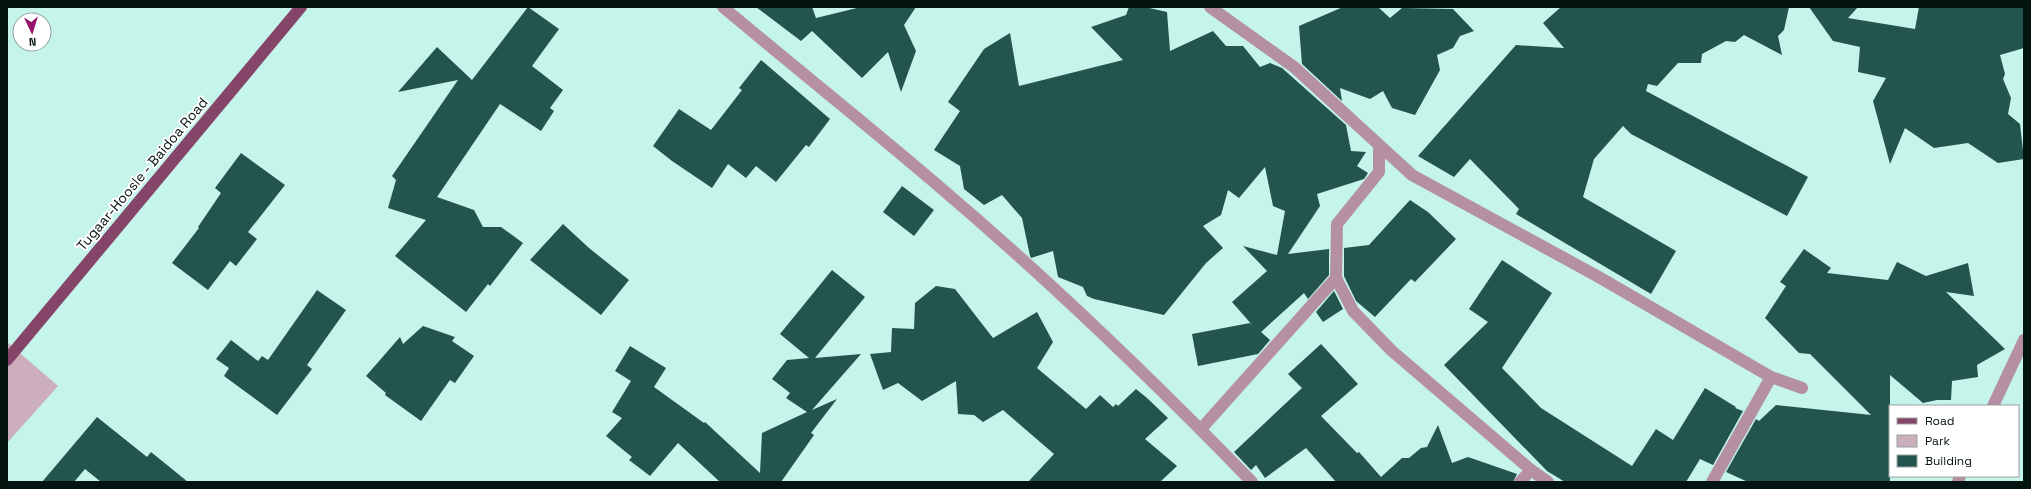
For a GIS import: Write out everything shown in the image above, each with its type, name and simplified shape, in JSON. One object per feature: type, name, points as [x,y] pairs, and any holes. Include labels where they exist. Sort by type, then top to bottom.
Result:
[{"type":"main road","name":"Tugaar-Hoosle - Baidoa Road","points":[[7,360],[301,7]]},
{"type":"street","points":[[723,7],[935,183],[1085,317],[1252,482]]},
{"type":"street","points":[[1210,7],[1294,67],[1412,176],[1597,276],[1771,377],[1802,388]]},
{"type":"street","points":[[1379,145],[1379,172],[1336,224],[1336,278],[1354,311],[1392,351],[1531,470],[1548,482]]},
{"type":"street","points":[[1201,430],[1336,278]]},
{"type":"street","points":[[1993,405],[2024,340]]},
{"type":"street","points":[[1712,482],[1771,377]]},
{"type":"street","points":[[1520,482],[1531,470]]},
{"type":"green space","points":[[7,342],[58,386],[7,443]]},
{"type":"building","points":[[528,7],[559,29],[532,66],[563,90],[550,108],[554,111],[541,131],[500,104],[437,197],[474,210],[483,227],[501,227],[523,243],[490,286],[488,284],[466,312],[395,256],[426,220],[388,208],[396,180],[392,176],[458,80],[398,92],[437,47],[472,80]]},
{"type":"building","points":[[756,7],[812,7],[816,18],[861,7],[916,7],[904,25],[916,51],[901,92],[888,52],[862,78],[812,31],[801,41]]},
{"type":"building","points":[[1129,7],[1145,7],[1167,12],[1170,51],[1213,31],[1226,46],[1243,46],[1260,67],[1270,63],[1282,68],[1346,125],[1351,151],[1366,152],[1357,166],[1368,173],[1364,179],[1317,194],[1320,206],[1288,254],[1329,249],[1329,275],[1308,299],[1304,293],[1261,332],[1270,340],[1258,354],[1198,366],[1192,334],[1250,323],[1253,326],[1232,302],[1267,271],[1243,246],[1277,255],[1285,211],[1273,206],[1265,167],[1239,198],[1228,190],[1221,215],[1203,226],[1223,248],[1206,263],[1164,315],[1094,299],[1087,296],[1083,287],[1058,277],[1053,251],[1031,258],[1022,218],[1002,195],[984,205],[964,189],[960,166],[934,150],[960,111],[948,102],[984,49],[1010,33],[1019,86],[1123,60],[1091,27],[1126,15]]},
{"type":"building","points":[[1343,7],[1378,7],[1390,18],[1402,8],[1453,9],[1474,31],[1460,36],[1453,48],[1437,55],[1440,70],[1415,115],[1392,108],[1383,91],[1370,99],[1340,88],[1342,101],[1302,64],[1299,26]]},
{"type":"building","points":[[1561,7],[1789,7],[1784,30],[1778,36],[1782,55],[1744,35],[1735,42],[1726,41],[1702,54],[1701,63],[1678,63],[1657,86],[1648,84],[1646,91],[1808,177],[1787,216],[1631,134],[1623,126],[1594,159],[1583,197],[1676,251],[1651,294],[1516,214],[1519,209],[1470,159],[1454,177],[1418,156],[1516,45],[1564,48],[1543,23]]},
{"type":"building","points":[[1809,7],[1858,7],[1848,18],[1915,29],[1919,7],[2024,7],[2024,48],[2000,55],[2005,74],[2003,79],[2011,98],[2008,114],[2020,124],[2024,159],[1998,163],[1968,143],[1934,148],[1905,128],[1890,164],[1873,101],[1886,78],[1858,72],[1860,47],[1833,41]]},
{"type":"building","points":[[761,60],[830,119],[809,147],[806,145],[776,182],[756,166],[746,178],[728,164],[712,188],[672,161],[653,146],[679,109],[711,130],[742,90],[739,88]]},
{"type":"building","points":[[241,153],[285,185],[248,232],[257,239],[236,266],[230,261],[208,290],[172,263],[199,228],[198,227],[221,193],[215,188]]},
{"type":"building","points":[[902,186],[934,210],[914,236],[883,212]]},
{"type":"building","points":[[1410,200],[1428,212],[1456,239],[1415,282],[1411,279],[1375,317],[1356,301],[1344,276],[1344,248],[1369,245]]},
{"type":"building","points":[[563,224],[589,248],[629,280],[601,315],[530,260]]},
{"type":"building","points":[[1804,249],[1831,268],[1827,273],[1888,280],[1897,262],[1926,276],[1968,263],[1974,296],[1946,292],[2005,349],[1977,365],[1978,377],[1952,381],[1951,400],[1937,400],[1923,403],[1890,375],[1890,482],[1748,482],[1726,472],[1756,419],[1759,421],[1776,405],[1871,415],[1810,354],[1799,353],[1765,318],[1786,286],[1780,282]]},
{"type":"building","points":[[1502,260],[1552,293],[1502,368],[1541,408],[1632,466],[1656,429],[1673,440],[1705,388],[1736,407],[1735,408],[1743,411],[1713,465],[1700,459],[1686,482],[1565,482],[1547,471],[1444,365],[1488,322],[1469,309]]},
{"type":"building","points":[[832,270],[865,297],[815,358],[861,354],[812,410],[837,399],[811,433],[814,435],[781,482],[720,482],[678,443],[650,476],[629,460],[632,457],[606,436],[622,418],[612,412],[631,381],[615,371],[630,346],[666,368],[654,387],[704,423],[705,422],[760,473],[762,433],[807,412],[786,398],[790,393],[772,379],[787,360],[809,358],[780,334]]},
{"type":"building","points":[[936,286],[955,289],[993,338],[1037,312],[1053,342],[1037,368],[1086,409],[1100,395],[1113,407],[1116,404],[1118,406],[1136,389],[1168,418],[1145,439],[1177,466],[1160,482],[1028,482],[1054,454],[1003,410],[983,422],[974,415],[958,414],[956,381],[922,401],[898,383],[883,390],[870,354],[891,352],[892,328],[914,329],[915,303]]},
{"type":"building","points":[[317,290],[346,310],[307,365],[312,369],[277,415],[224,376],[229,368],[216,359],[231,340],[258,361],[262,356],[268,360]]},
{"type":"building","points":[[1334,291],[1343,309],[1323,322],[1316,312]]},
{"type":"building","points":[[423,326],[455,337],[452,341],[474,356],[455,383],[450,380],[421,421],[385,395],[386,393],[366,376],[400,337],[403,344]]},
{"type":"building","points":[[1321,344],[1358,384],[1321,416],[1357,453],[1359,452],[1381,477],[1402,458],[1409,458],[1421,448],[1427,447],[1438,425],[1452,463],[1468,457],[1517,474],[1513,482],[1336,482],[1306,448],[1265,478],[1256,465],[1251,470],[1234,452],[1302,388],[1288,374]]},
{"type":"building","points":[[97,417],[147,457],[151,452],[188,482],[101,482],[85,469],[74,482],[42,482]]}]
